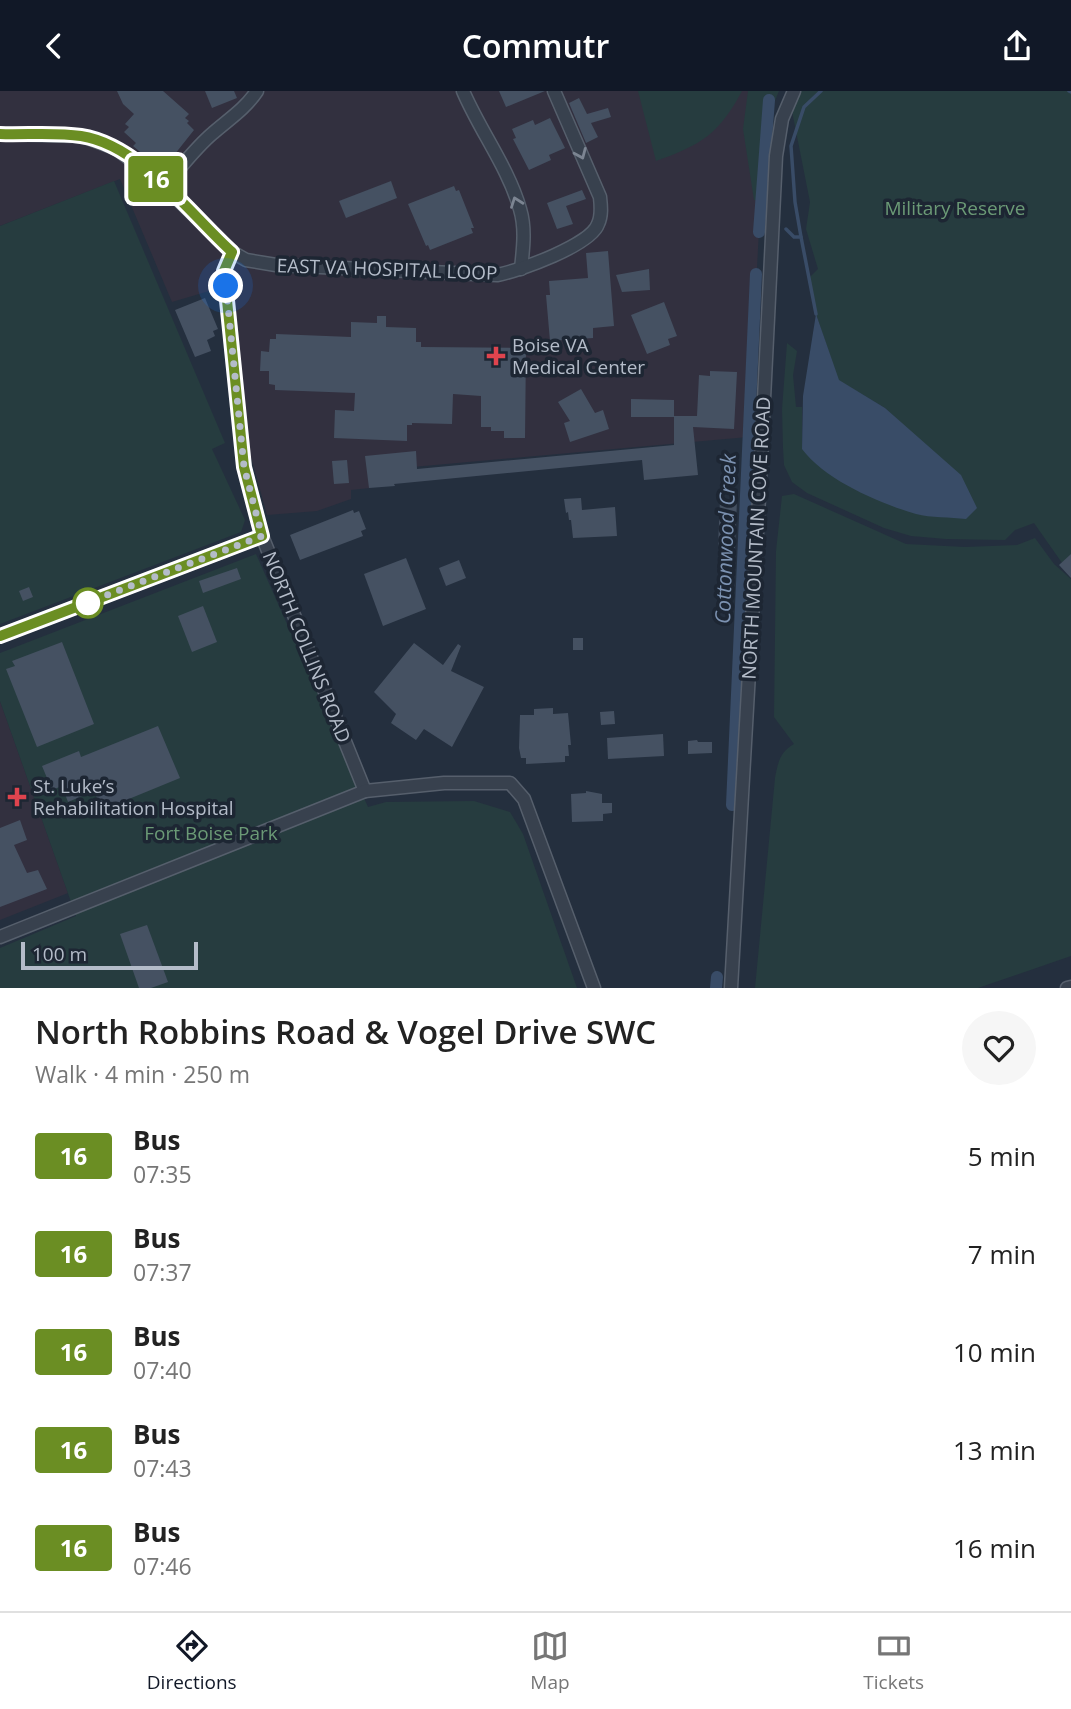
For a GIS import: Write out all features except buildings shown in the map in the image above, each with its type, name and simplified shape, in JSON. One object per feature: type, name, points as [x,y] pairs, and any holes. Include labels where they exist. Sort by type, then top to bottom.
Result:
[{"type":"street","points":[[164,186],[212,133],[248,104],[257,91]]},
{"type":"street","name":"EAST VA HOSPITAL LOOP","points":[[232,252],[246,260],[276,265],[497,275],[521,269],[524,239],[520,210],[508,179],[463,91]]},
{"type":"street","points":[[521,269],[556,255],[588,237],[598,227],[600,218],[600,197],[554,91]]},
{"type":"street","name":"NORTH MOUNTAIN COVE ROAD","points":[[731,988],[776,156],[782,119],[794,91]]},
{"type":"street","points":[[0,134],[74,136],[92,139],[117,149],[164,186],[232,252]]},
{"type":"street","name":"NORTH COLLINS ROAD","points":[[232,252],[224,271],[244,467],[262,536],[365,792]]},
{"type":"street","points":[[0,636],[262,536]]},
{"type":"street","points":[[0,937],[365,792],[444,783],[510,783],[524,799],[594,988]]},
{"type":"shaded area","name":"Boise VA Medical Center","points":[[0,91],[769,91],[766,98],[748,437],[368,471],[370,488],[351,490],[351,499],[317,511],[267,515],[246,439],[233,284],[172,302],[120,179],[0,226]]},
{"type":"shaded area","name":"St. Luke’s Rehabilitation Hospital","points":[[0,701],[68,893],[0,920]]},
{"type":"green space","points":[[638,91],[742,91],[717,128],[697,143],[656,161]]},
{"type":"green space","points":[[748,91],[779,91],[767,131],[761,200],[754,200],[743,129]]},
{"type":"green space","name":"Military Reserve","points":[[788,91],[1071,91],[1071,572],[1034,523],[1015,530],[1005,540],[911,536],[884,528],[807,493],[792,482],[784,465],[783,448],[782,409],[787,343],[797,351],[793,375],[796,407],[802,407],[802,449],[902,424],[885,408],[838,380],[816,314],[810,277],[818,269],[806,229],[810,202]]},
{"type":"green space","points":[[114,181],[225,443],[212,449],[245,520],[241,532],[0,624],[0,226]]},
{"type":"green space","points":[[794,494],[906,544],[965,547],[1017,545],[1035,538],[1054,564],[1071,579],[1071,956],[978,988],[755,988],[775,778],[780,758],[794,744],[774,717],[776,551],[782,496]]},
{"type":"green space","name":"Fort Boise Park","points":[[256,554],[368,807],[386,802],[474,801],[510,812],[523,834],[577,988],[0,988],[0,948],[76,916],[0,701],[0,653]]},
{"type":"water","points":[[816,314],[839,380],[885,408],[961,475],[977,508],[966,519],[916,514],[886,504],[824,471],[802,449],[803,396]]},
{"type":"waterway","points":[[801,237],[795,202],[791,146],[804,107],[821,91]]},
{"type":"waterway","name":"Cottonwood Creek","points":[[759,232],[769,100]]},
{"type":"waterway","points":[[786,229],[794,237],[801,237],[816,314]]},
{"type":"waterway","name":"Cottonwood Creek","points":[[732,805],[756,274]]},
{"type":"waterway","name":"Cottonwood Creek","points":[[716,988],[717,977]]},
{"type":"bus line","name":"16","points":[[0,134],[82,136],[117,149],[164,186],[232,252],[224,271],[244,467],[262,536],[0,636]]},
{"type":"place","name":"Boise VA Medical Center","points":[[496,356]]},
{"type":"place","name":"St. Luke’s Rehabilitation Hospital","points":[[17,797]]},
{"type":"route","points":[[88,603],[262,536],[244,467],[226,286]]}]
